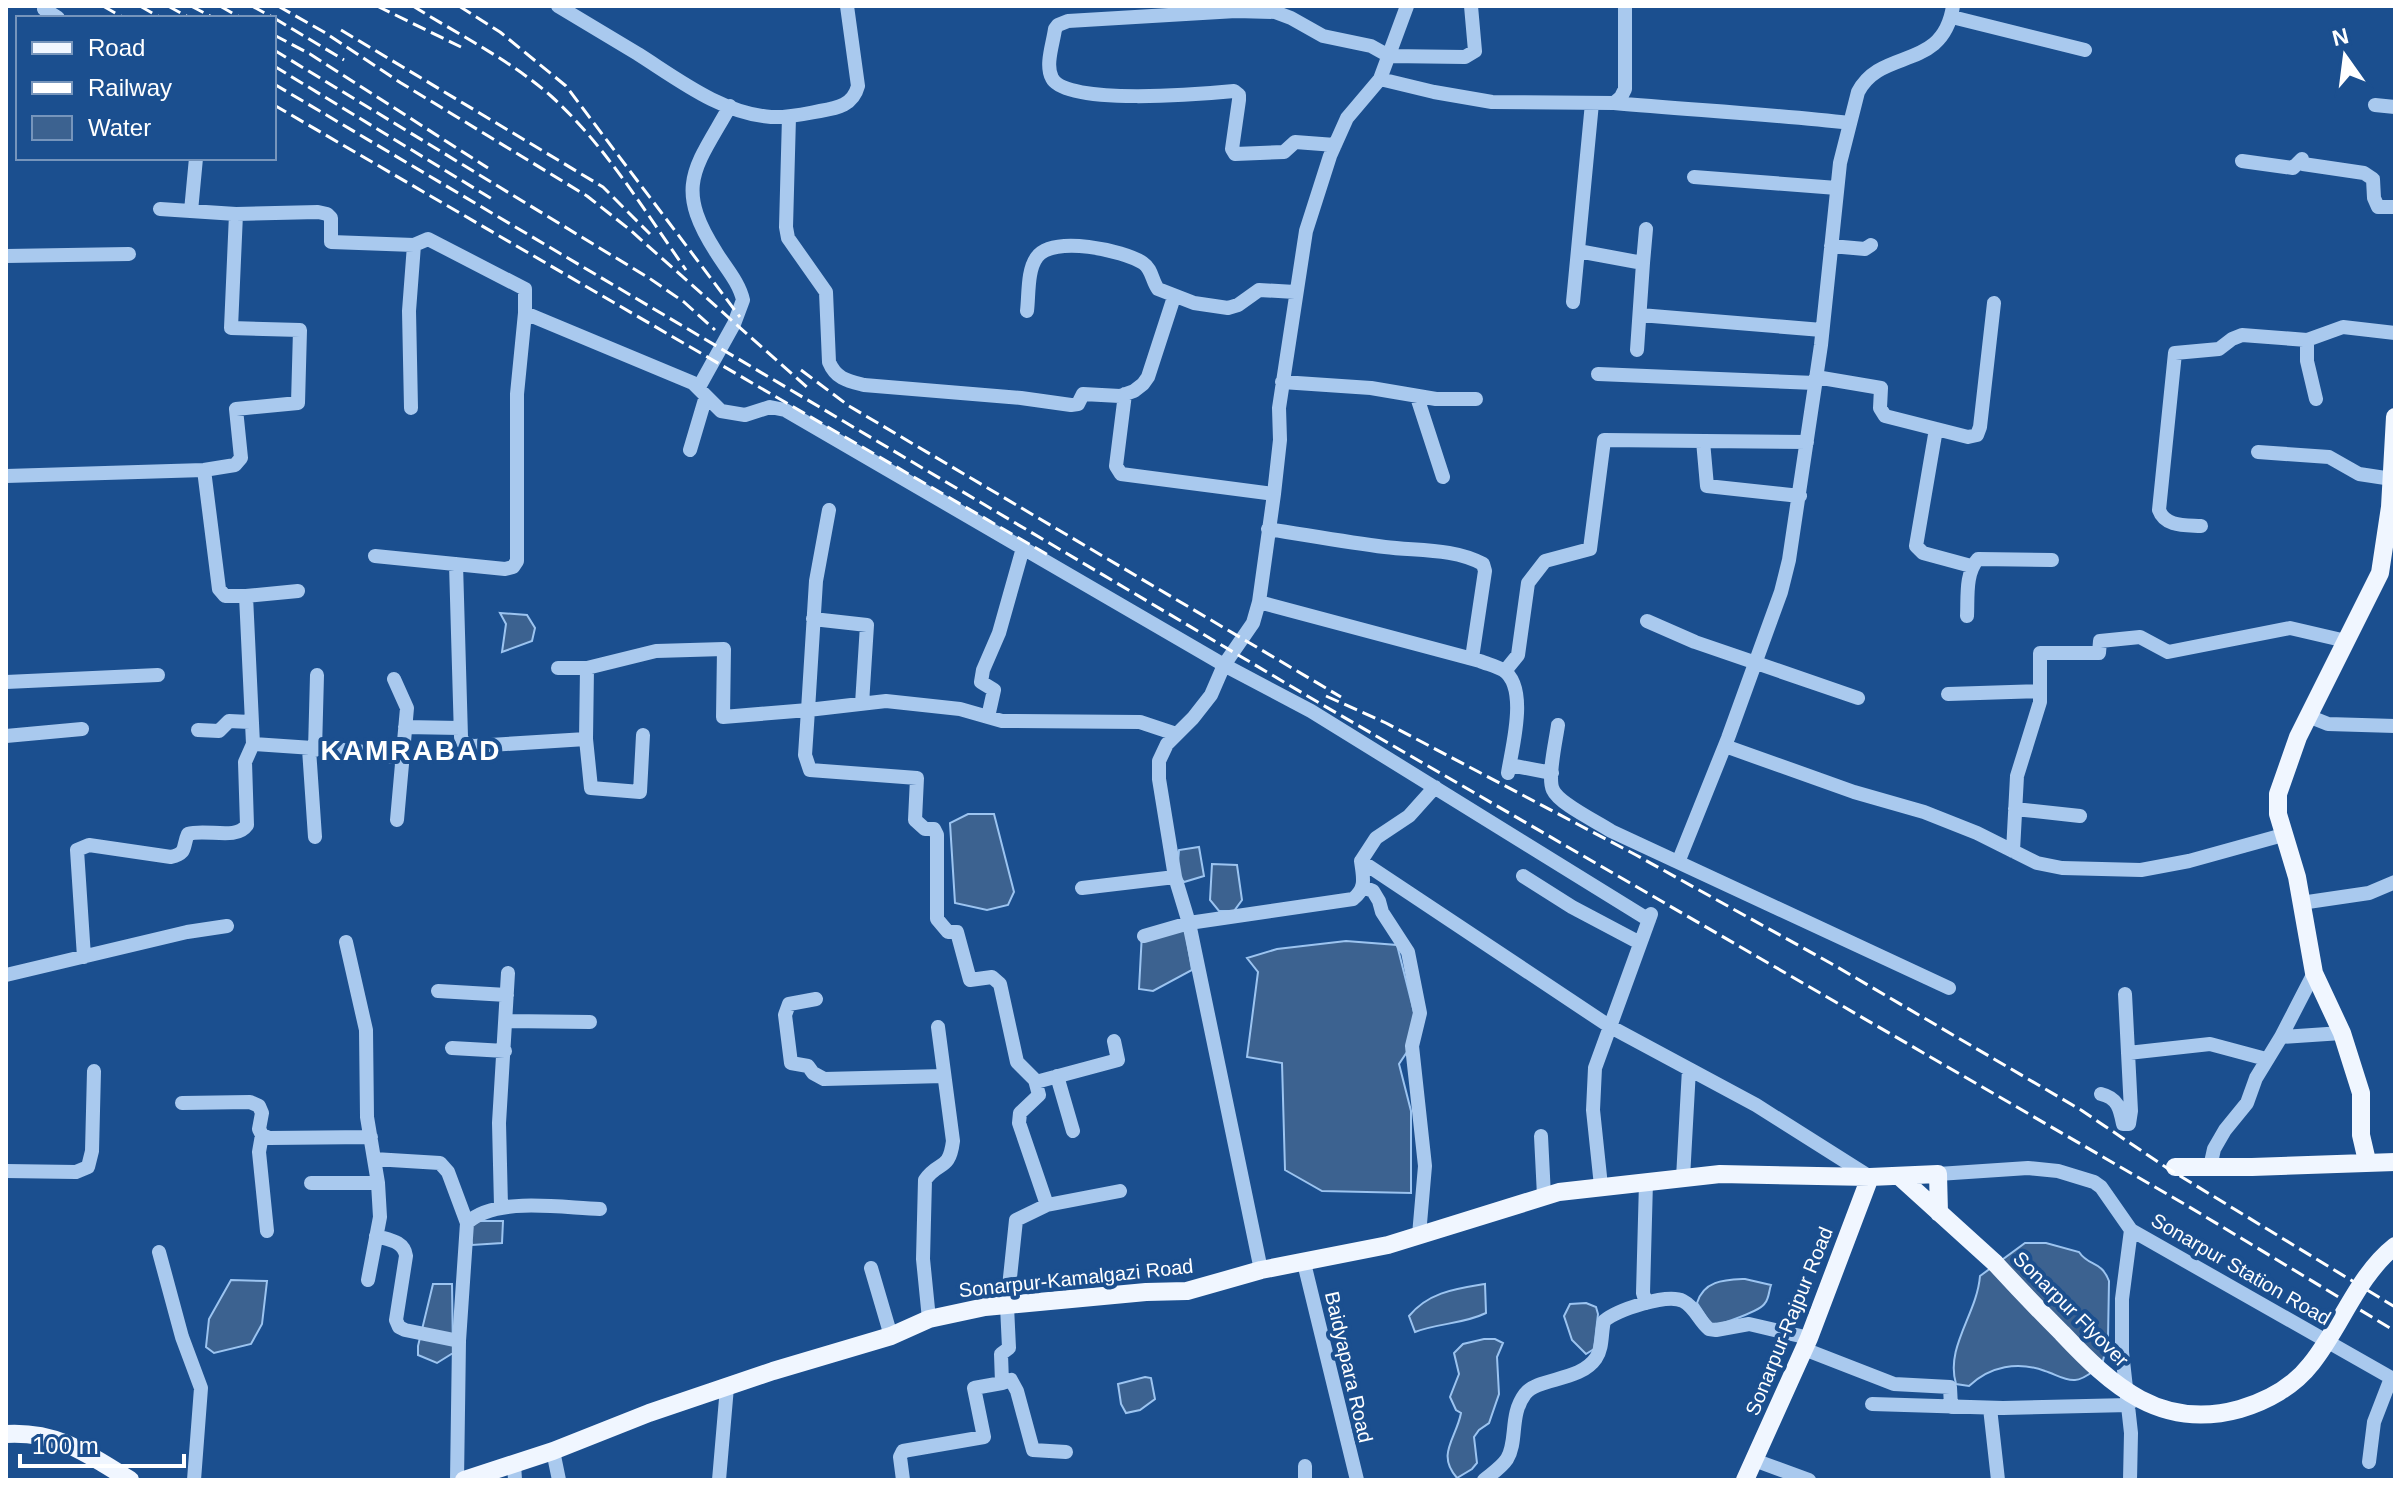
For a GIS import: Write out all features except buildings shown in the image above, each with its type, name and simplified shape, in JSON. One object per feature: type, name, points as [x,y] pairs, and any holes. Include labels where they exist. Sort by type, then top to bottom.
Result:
[{"type":"main road","points":[[2367,1161],[2361,1135],[2361,1093],[2342,1033],[2314,973],[2297,877],[2278,814],[2278,794],[2298,737],[2380,573],[2392,479],[2395,417]]},
{"type":"main road","points":[[2175,1167],[2395,1162]]},
{"type":"main road","name":"Sonarpur-Kamalgazi Road","points":[[464,1480],[514,1472],[553,1451],[727,1387],[891,1336],[929,1319],[985,1307],[1187,1291],[1261,1270],[1388,1245],[1544,1196],[1601,1186],[1720,1174],[1899,1176]]},
{"type":"main road","points":[[1899,1176],[1938,1174],[1939,1213]]},
{"type":"main road","name":"Sonarpur Flyover","points":[[1899,1176],[1995,1263],[2086,1359],[2122,1391],[2161,1409],[2202,1415],[2255,1404],[2302,1374],[2370,1273],[2395,1246]]},
{"type":"main road","name":"Sonarpur-Rajpur Road","points":[[1745,1480],[1806,1343],[1870,1177]]},
{"type":"main road","points":[[6,1434],[47,1436],[77,1447],[130,1480]]},
{"type":"street","points":[[558,6],[683,83],[730,106],[770,117],[789,117],[840,107],[850,102],[856,94],[858,86],[847,6]]},
{"type":"street","points":[[1261,1270],[1189,923],[1175,877],[1159,761],[1167,744],[1211,695],[1224,665],[1250,630],[1259,602],[1274,494],[1282,382],[1306,231],[1347,118],[1380,79],[1407,6]]},
{"type":"street","points":[[1335,145],[1295,142],[1284,152],[1235,154],[1232,149],[1239,100],[1237,92],[1171,96],[1087,94],[1057,87],[1051,76],[1050,64],[1055,29],[1063,23],[1236,8],[1283,14],[1323,36],[1371,46],[1389,56],[1471,56],[1475,51],[1471,6]]},
{"type":"street","points":[[1614,103],[1625,89],[1625,6]]},
{"type":"street","points":[[44,9],[55,16]]},
{"type":"street","points":[[1679,860],[1725,746],[1781,592],[1800,496],[1816,380],[1840,163],[1863,82],[1872,74],[1931,47],[1943,37],[1953,12],[2085,50]]},
{"type":"street","points":[[1380,79],[1492,102],[1614,103],[1850,123]]},
{"type":"street","points":[[1573,302],[1592,103]]},
{"type":"street","points":[[2375,105],[2395,107]]},
{"type":"street","points":[[690,450],[703,392],[743,300],[736,283],[703,232],[692,195],[693,172],[730,106]]},
{"type":"street","points":[[789,117],[788,238],[826,292],[829,362],[833,372],[845,380],[864,385],[1071,405],[1078,404],[1083,394],[1125,394],[1134,391],[1148,377],[1174,297]]},
{"type":"street","points":[[2242,161],[2293,168],[2302,159],[2303,164],[2364,173],[2373,179],[2378,207],[2395,207]]},
{"type":"street","points":[[191,211],[196,160]]},
{"type":"street","points":[[1694,177],[1837,188]]},
{"type":"street","points":[[160,209],[236,214],[318,212],[331,218],[331,242],[414,245],[428,239],[525,289],[517,394],[517,561],[513,567],[505,569],[375,556]]},
{"type":"street","points":[[6,476],[204,470],[239,463],[236,409],[298,403],[300,330],[231,328],[236,214]]},
{"type":"street","points":[[1637,350],[1646,229]]},
{"type":"street","points":[[411,408],[409,311],[414,245]]},
{"type":"street","points":[[1831,246],[1865,249],[1871,245]]},
{"type":"street","points":[[1027,311],[1033,264],[1047,248],[1062,246],[1098,249],[1143,263],[1150,270],[1158,289],[1194,303],[1228,308],[1238,305],[1259,290],[1295,292]]},
{"type":"street","points":[[1578,251],[1643,263]]},
{"type":"street","points":[[6,256],[129,254]]},
{"type":"street","points":[[1598,374],[1816,380],[1877,386],[1882,392],[1880,408],[1885,416],[1968,437],[1977,435],[1980,427],[1994,303]]},
{"type":"street","points":[[525,313],[703,392],[721,411],[745,415],[770,407],[785,410],[1224,665],[1311,711],[1650,917],[1595,1068],[1593,1110],[1601,1186]]},
{"type":"street","points":[[1640,315],[1822,330]]},
{"type":"street","points":[[2201,526],[2169,523],[2161,517],[2159,510],[2175,353],[2219,349],[2242,335],[2307,340],[2343,327],[2395,333]]},
{"type":"street","points":[[2307,340],[2307,361],[2316,399]]},
{"type":"street","points":[[1282,382],[1371,388],[1417,397],[1476,399]]},
{"type":"street","points":[[1125,394],[1116,466],[1121,474],[1274,494]]},
{"type":"street","points":[[1417,397],[1443,477]]},
{"type":"street","points":[[1936,429],[1916,546],[1923,553],[1971,566]]},
{"type":"street","points":[[1505,671],[1518,655],[1528,583],[1545,561],[1590,549],[1604,440],[1807,442]]},
{"type":"street","points":[[1703,441],[1707,486],[1800,496]]},
{"type":"street","points":[[2258,452],[2329,457],[2359,474],[2392,479]]},
{"type":"street","points":[[204,470],[219,589],[225,596],[298,591]]},
{"type":"street","points":[[829,510],[816,581],[805,755],[810,770],[917,778],[915,820],[925,829],[934,829],[937,835],[937,919],[948,932],[957,932],[970,980],[992,977],[1000,984],[1017,1062],[1036,1082],[1039,1095],[1020,1113],[1019,1123],[1047,1205]]},
{"type":"street","points":[[1268,529],[1387,547],[1437,551],[1473,558],[1483,564],[1485,571],[1472,658]]},
{"type":"street","points":[[988,717],[994,690],[981,682],[983,670],[999,633],[1023,548]]},
{"type":"street","points":[[1967,616],[1971,566],[1978,559],[2052,560]]},
{"type":"street","points":[[456,564],[460,728],[464,744],[474,746],[586,739]]},
{"type":"street","points":[[84,957],[77,850],[89,845],[171,857],[181,855],[186,850],[188,834],[196,831],[237,833],[247,825],[245,762],[253,744],[246,596]]},
{"type":"street","points":[[1259,602],[1472,658],[1505,671],[1515,685],[1518,704],[1509,769],[1552,773]]},
{"type":"street","points":[[813,619],[867,625],[862,704]]},
{"type":"street","points":[[1647,621],[1695,642],[1858,698]]},
{"type":"street","points":[[2013,851],[2017,776],[2037,717],[2040,653],[2099,653],[2100,641],[2140,637],[2168,652],[2290,628],[2346,641]]},
{"type":"street","points":[[558,668],[587,668],[656,651],[724,649],[723,717],[886,701],[933,705],[1002,721],[1140,722],[1176,734]]},
{"type":"street","points":[[587,668],[586,739],[591,788],[640,792],[643,735]]},
{"type":"street","points":[[6,682],[158,675]]},
{"type":"street","points":[[315,837],[312,750],[317,675]]},
{"type":"street","points":[[394,679],[407,708],[397,820]]},
{"type":"street","points":[[1948,694],[2040,691]]},
{"type":"street","points":[[2308,716],[2328,724],[2395,726]]},
{"type":"street","points":[[198,730],[219,731],[229,721],[250,722]]},
{"type":"street","points":[[1558,725],[1552,773],[1553,791],[1560,799],[1611,831],[1949,988]]},
{"type":"street","points":[[405,727],[460,728]]},
{"type":"street","points":[[6,736],[82,729]]},
{"type":"street","points":[[253,744],[357,751],[401,758]]},
{"type":"street","points":[[1725,746],[1766,763],[1924,812],[2037,863],[2062,868],[2141,870],[2205,857],[2283,835]]},
{"type":"street","points":[[1144,936],[1189,923],[1353,899],[1363,887],[1361,861],[1376,838],[1409,816],[1435,787]]},
{"type":"street","points":[[2015,809],[2080,816]]},
{"type":"street","points":[[1361,861],[1609,1026],[1756,1105],[1870,1177]]},
{"type":"street","points":[[1523,876],[1572,907],[1640,943]]},
{"type":"street","points":[[1082,888],[1175,877]]},
{"type":"street","points":[[2301,903],[2369,893],[2395,882]]},
{"type":"street","points":[[1363,887],[1373,891],[1382,912],[1408,952],[1420,1013],[1412,1046],[1425,1166],[1419,1235]]},
{"type":"street","points":[[6,975],[227,926]]},
{"type":"street","points":[[346,942],[366,1030],[366,1097],[378,1183],[380,1217],[368,1280]]},
{"type":"street","points":[[501,1206],[499,1123],[508,973]]},
{"type":"street","points":[[2210,1167],[2214,1149],[2247,1103],[2266,1059],[2314,973]]},
{"type":"street","points":[[438,991],[507,995]]},
{"type":"street","points":[[2101,1094],[2111,1097],[2120,1107],[2123,1124],[2129,1124],[2125,994]]},
{"type":"street","points":[[816,999],[789,1004],[785,1015],[791,1063],[808,1066],[824,1079],[944,1076]]},
{"type":"street","points":[[506,1021],[590,1022]]},
{"type":"street","points":[[929,1319],[923,1259],[924,1195],[927,1175],[951,1158],[953,1141],[938,1027]]},
{"type":"street","points":[[2281,1037],[2342,1033]]},
{"type":"street","points":[[1036,1082],[1118,1060],[1114,1041]]},
{"type":"street","points":[[2128,1053],[2210,1044],[2266,1059]]},
{"type":"street","points":[[452,1048],[505,1051]]},
{"type":"street","points":[[1683,1178],[1689,1069]]},
{"type":"street","points":[[6,1171],[76,1172],[88,1167],[92,1151],[94,1071]]},
{"type":"street","points":[[1057,1076],[1073,1131]]},
{"type":"street","points":[[182,1103],[250,1102],[259,1106],[262,1113],[259,1152],[267,1231]]},
{"type":"street","points":[[262,1135],[283,1139],[371,1137]]},
{"type":"street","points":[[1541,1136],[1544,1196]]},
{"type":"street","points":[[374,1159],[440,1163],[448,1172],[467,1223],[459,1341],[457,1480]]},
{"type":"street","name":"Sonarpur Station Road","points":[[1938,1174],[2028,1168],[2079,1177],[2101,1187],[2131,1230],[2393,1379]]},
{"type":"street","points":[[1646,1182],[1643,1293],[1646,1303]]},
{"type":"street","points":[[311,1183],[378,1183]]},
{"type":"street","points":[[1002,1383],[1001,1354],[1009,1348],[1007,1306],[1016,1220],[1047,1205],[1120,1191]]},
{"type":"street","points":[[467,1223],[473,1217],[501,1206],[600,1209]]},
{"type":"street","points":[[2130,1480],[2122,1299],[2131,1230]]},
{"type":"street","points":[[376,1236],[400,1244],[405,1249],[396,1320],[399,1327],[459,1341]]},
{"type":"street","points":[[159,1252],[182,1337],[201,1388],[194,1480]]},
{"type":"street","name":"Baidyapara Road","points":[[1304,1263],[1357,1480]]},
{"type":"street","points":[[871,1268],[891,1336]]},
{"type":"street","points":[[1484,1480],[1501,1474],[1509,1456],[1515,1417],[1525,1394],[1532,1387],[1567,1377],[1591,1364],[1600,1349],[1604,1321],[1610,1316],[1646,1303],[1674,1298],[1690,1305],[1709,1329],[1749,1324],[1806,1343],[1894,1384],[1950,1387],[1951,1407]]},
{"type":"street","points":[[2369,1462],[2374,1422],[2393,1379]]},
{"type":"street","points":[[903,1480],[900,1457],[903,1451],[984,1437],[974,1388],[1011,1380],[1017,1391],[1033,1450],[1066,1452]]},
{"type":"street","points":[[719,1480],[727,1387]]},
{"type":"street","points":[[1872,1404],[1990,1408],[2129,1405]]},
{"type":"street","points":[[1990,1408],[1998,1480]]},
{"type":"street","points":[[553,1451],[559,1480]]},
{"type":"street","points":[[1754,1460],[1809,1480]]},
{"type":"water","points":[[500,613],[527,615],[535,628],[532,641],[502,652],[506,624]]},
{"type":"water","points":[[968,814],[994,814],[1014,892],[1008,905],[987,910],[955,903],[950,823]]},
{"type":"water","points":[[1199,847],[1204,876],[1184,882],[1177,874],[1179,850]]},
{"type":"water","points":[[1212,864],[1237,865],[1242,900],[1234,911],[1219,911],[1210,900]]},
{"type":"water","points":[[1185,928],[1192,970],[1153,991],[1139,989],[1142,933]]},
{"type":"water","points":[[1346,941],[1397,945],[1416,1020],[1417,1037],[1399,1064],[1411,1111],[1411,1193],[1322,1191],[1285,1170],[1282,1063],[1247,1057],[1258,972],[1247,958],[1277,949]]},
{"type":"water","points":[[477,1221],[503,1221],[502,1243],[472,1245],[469,1229]]},
{"type":"water","points":[[2025,1243],[2046,1243],[2079,1252],[2106,1274],[2109,1281],[2108,1339],[2102,1365],[2078,1380],[2015,1366],[1995,1370],[1969,1386],[1956,1384],[1955,1357],[1980,1276]]},
{"type":"water","points":[[1745,1279],[1771,1285],[1766,1301],[1749,1313],[1712,1326],[1697,1303],[1700,1295],[1716,1283]]},
{"type":"water","points":[[231,1280],[267,1281],[262,1324],[251,1344],[214,1353],[206,1347],[209,1319]]},
{"type":"water","points":[[433,1284],[452,1284],[453,1353],[437,1363],[418,1355]]},
{"type":"water","points":[[1485,1284],[1486,1313],[1415,1332],[1409,1316],[1425,1302],[1453,1290]]},
{"type":"water","points":[[1586,1303],[1596,1307],[1598,1314],[1594,1349],[1586,1354],[1572,1340],[1564,1316],[1570,1304]]},
{"type":"water","points":[[1484,1339],[1503,1343],[1497,1357],[1499,1394],[1489,1423],[1474,1437],[1477,1463],[1457,1478],[1448,1461],[1449,1446],[1461,1413],[1456,1410],[1450,1397],[1459,1374],[1454,1353],[1463,1344]]},
{"type":"water","points":[[1151,1378],[1155,1399],[1140,1410],[1126,1413],[1121,1404],[1118,1384]]},
{"type":"railway","points":[[103,6],[120,16]]},
{"type":"railway","points":[[140,6],[158,16]]},
{"type":"railway","points":[[168,6],[186,16]]},
{"type":"railway","points":[[191,6],[210,16]]},
{"type":"railway","points":[[220,6],[238,16]]},
{"type":"railway","points":[[252,6],[270,16]]},
{"type":"railway","points":[[278,6],[587,196],[629,229],[809,389]]},
{"type":"railway","points":[[377,6],[461,47]]},
{"type":"railway","points":[[413,6],[501,59],[535,83],[571,115],[639,201],[686,270]]},
{"type":"railway","points":[[459,6],[500,32],[566,86],[740,317]]},
{"type":"railway","points":[[276,19],[344,60]]},
{"type":"railway","points":[[341,30],[603,187],[650,234]]},
{"type":"railway","points":[[276,36],[310,54],[488,168]]},
{"type":"railway","points":[[276,51],[649,278],[684,302],[715,330]]},
{"type":"railway","points":[[276,67],[492,199]]},
{"type":"railway","points":[[276,85],[1321,704],[2186,1205],[2395,1331]]},
{"type":"railway","points":[[276,106],[1048,555]]},
{"type":"railway","points":[[801,370],[849,406],[1341,697]]},
{"type":"railway","points":[[1326,696],[1386,723],[1636,855],[1832,964],[2081,1110],[2167,1168],[2395,1307]]},
{"type":"district","name":"KAMRABAD","points":[[411,750]]}]
